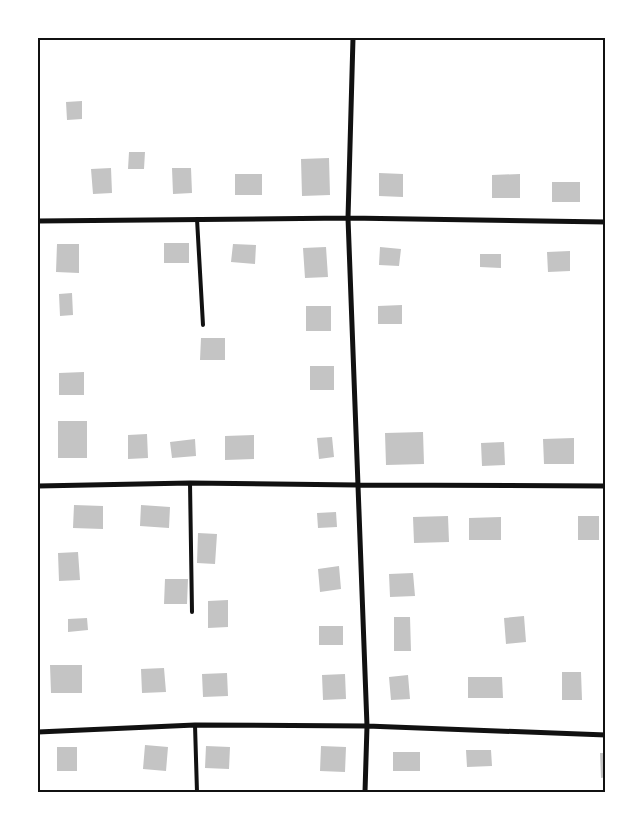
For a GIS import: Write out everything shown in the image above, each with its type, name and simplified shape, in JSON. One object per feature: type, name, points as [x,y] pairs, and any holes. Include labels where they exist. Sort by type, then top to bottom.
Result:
[{"type":"street","points":[[353,38],[348,218],[367,726],[365,792]]},
{"type":"street","points":[[38,220],[348,218],[606,222]]},
{"type":"street","points":[[38,486],[190,483],[606,486]]},
{"type":"street","points":[[38,732],[195,725],[367,726],[606,735]]},
{"type":"lane","points":[[197,219],[203,325]]},
{"type":"lane","points":[[190,483],[192,612]]},
{"type":"lane","points":[[195,725],[197,792]]},
{"type":"building","points":[[82,101],[82,119],[67,120],[66,102]]},
{"type":"building","points":[[129,152],[145,152],[144,169],[128,169]]},
{"type":"building","points":[[329,158],[330,195],[302,196],[301,159]]},
{"type":"building","points":[[111,168],[112,193],[93,194],[91,169]]},
{"type":"building","points":[[172,168],[191,168],[192,193],[173,194]]},
{"type":"building","points":[[379,173],[403,174],[403,197],[379,196]]},
{"type":"building","points":[[235,174],[262,174],[262,195],[235,195]]},
{"type":"building","points":[[520,174],[520,198],[492,198],[492,175]]},
{"type":"building","points":[[552,182],[580,182],[580,202],[552,202]]},
{"type":"building","points":[[164,243],[189,243],[189,263],[164,263]]},
{"type":"building","points":[[57,244],[79,244],[79,273],[56,272]]},
{"type":"building","points":[[233,244],[256,245],[255,264],[231,262]]},
{"type":"building","points":[[326,247],[328,277],[305,278],[303,248]]},
{"type":"building","points":[[380,247],[401,249],[399,266],[379,265]]},
{"type":"building","points":[[570,251],[570,271],[548,272],[547,252]]},
{"type":"building","points":[[480,254],[501,254],[501,268],[480,267]]},
{"type":"building","points":[[72,293],[73,315],[60,316],[59,294]]},
{"type":"building","points":[[402,305],[402,324],[378,324],[378,306]]},
{"type":"building","points":[[306,306],[331,306],[331,331],[306,331]]},
{"type":"building","points":[[201,338],[225,338],[225,360],[200,360]]},
{"type":"building","points":[[310,366],[334,366],[334,390],[310,390]]},
{"type":"building","points":[[84,372],[84,395],[59,395],[59,373]]},
{"type":"building","points":[[58,421],[87,421],[87,458],[58,458]]},
{"type":"building","points":[[423,432],[424,464],[386,465],[385,433]]},
{"type":"building","points":[[147,434],[148,458],[128,459],[128,435]]},
{"type":"building","points":[[254,435],[254,459],[225,460],[225,436]]},
{"type":"building","points":[[332,437],[334,457],[319,459],[317,438]]},
{"type":"building","points":[[574,438],[574,464],[544,464],[543,439]]},
{"type":"building","points":[[195,439],[196,456],[172,458],[170,442]]},
{"type":"building","points":[[504,442],[505,465],[482,466],[481,443]]},
{"type":"building","points":[[74,505],[103,506],[103,529],[73,528]]},
{"type":"building","points":[[141,505],[170,507],[169,528],[140,526]]},
{"type":"building","points":[[336,512],[337,527],[318,528],[317,513]]},
{"type":"building","points":[[448,516],[449,542],[414,543],[413,517]]},
{"type":"building","points":[[578,516],[599,516],[599,540],[578,540]]},
{"type":"building","points":[[501,517],[501,540],[469,540],[469,518]]},
{"type":"building","points":[[198,533],[217,534],[215,564],[197,563]]},
{"type":"building","points":[[78,552],[80,580],[59,581],[58,553]]},
{"type":"building","points":[[339,566],[341,589],[320,592],[318,569]]},
{"type":"building","points":[[413,573],[415,596],[390,597],[389,574]]},
{"type":"building","points":[[165,579],[188,579],[187,604],[164,604]]},
{"type":"building","points":[[228,600],[228,627],[208,628],[208,601]]},
{"type":"building","points":[[524,616],[526,642],[506,644],[504,618]]},
{"type":"building","points":[[394,617],[410,617],[411,651],[394,651]]},
{"type":"building","points":[[87,618],[88,630],[68,632],[68,619]]},
{"type":"building","points":[[319,626],[343,626],[343,645],[319,645]]},
{"type":"building","points":[[50,665],[82,665],[82,693],[51,693]]},
{"type":"building","points":[[164,668],[166,692],[142,693],[141,669]]},
{"type":"building","points":[[562,672],[581,672],[582,700],[562,700]]},
{"type":"building","points":[[227,673],[228,696],[203,697],[202,674]]},
{"type":"building","points":[[345,674],[346,699],[323,700],[322,675]]},
{"type":"building","points":[[408,675],[410,699],[391,700],[389,677]]},
{"type":"building","points":[[468,677],[502,677],[503,698],[468,698]]},
{"type":"building","points":[[145,745],[168,747],[166,771],[143,769]]},
{"type":"building","points":[[206,746],[230,747],[229,769],[205,768]]},
{"type":"building","points":[[321,746],[346,747],[345,772],[320,771]]},
{"type":"building","points":[[57,747],[77,747],[77,771],[57,771]]},
{"type":"building","points":[[466,750],[491,750],[492,766],[467,767]]},
{"type":"building","points":[[393,752],[420,752],[420,771],[393,771]]},
{"type":"building","points":[[600,753],[606,753],[606,777],[601,778]]}]
